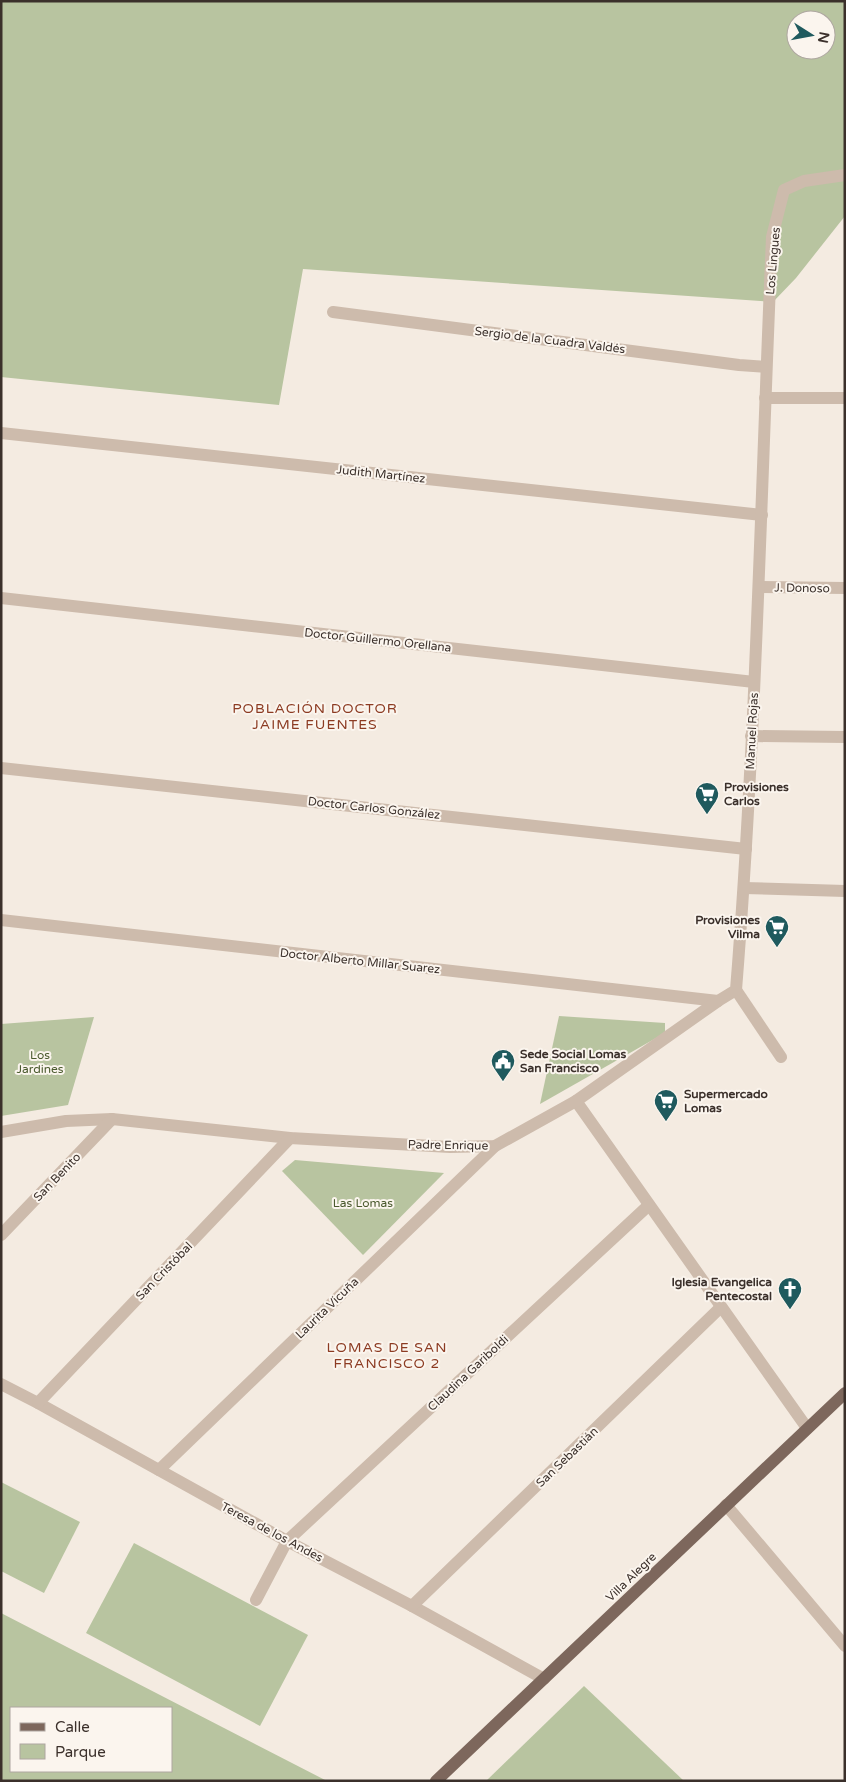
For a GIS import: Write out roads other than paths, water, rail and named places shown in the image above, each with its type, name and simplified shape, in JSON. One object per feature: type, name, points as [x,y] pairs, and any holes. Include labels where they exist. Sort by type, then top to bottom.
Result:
[{"type":"main road","name":"Villa Alegre","points":[[436,1781],[845,1393]]},
{"type":"street","name":"Los Lingues","points":[[766,367],[772,237],[784,190],[804,181],[845,174]]},
{"type":"street","name":"Sergio de la Cuadra Valdés","points":[[333,312],[766,367]]},
{"type":"street","name":"Manuel Rojas","points":[[736,990],[744,888],[752,736],[762,515],[766,367]]},
{"type":"street","points":[[765,398],[845,398]]},
{"type":"street","name":"Judith Martínez","points":[[1,433],[762,515]]},
{"type":"street","name":"J. Donoso","points":[[758,587],[845,588]]},
{"type":"street","name":"Doctor Guillermo Orellana","points":[[1,598],[754,682]]},
{"type":"street","points":[[752,736],[845,736]]},
{"type":"street","name":"Doctor Carlos González","points":[[1,768],[746,849]]},
{"type":"street","points":[[744,888],[845,890]]},
{"type":"street","name":"Doctor Alberto Millar Suarez","points":[[1,920],[718,1001]]},
{"type":"street","points":[[780,1057],[736,990],[576,1101],[807,1428]]},
{"type":"street","name":"Padre Enrique","points":[[1,1132],[66,1121],[112,1119],[290,1138],[450,1147],[495,1146],[576,1101]]},
{"type":"street","name":"San Benito","points":[[1,1235],[112,1119]]},
{"type":"street","name":"San Cristóbal","points":[[38,1403],[290,1138]]},
{"type":"street","name":"Laurita Vicuña","points":[[158,1470],[495,1146]]},
{"type":"street","name":"Claudina Gariboldi","points":[[256,1600],[287,1541],[649,1205]]},
{"type":"street","name":"San Sebastián","points":[[412,1606],[721,1307]]},
{"type":"street","name":"Teresa de los Andes","points":[[1,1384],[544,1679]]},
{"type":"street","points":[[726,1505],[845,1646]]},
{"type":"place","name":"Provisiones Carlos","points":[[707,815]]},
{"type":"place","name":"Provisiones Vilma","points":[[777,948]]},
{"type":"place","name":"Sede Social Lomas San Francisco","points":[[503,1082]]},
{"type":"place","name":"Supermercado Lomas","points":[[666,1122]]},
{"type":"place","name":"Iglesia Evangelica Pentecostal","points":[[790,1310]]},
{"type":"district","name":"POBLACIÓN DOCTOR JAIME FUENTES","points":[[315,716]]},
{"type":"district","name":"LOMAS DE SAN FRANCISCO 2","points":[[387,1355]]},
{"type":"park label","name":"Los Jardines","points":[[40,1062]]},
{"type":"park label","name":"Las Lomas","points":[[363,1203]]}]
